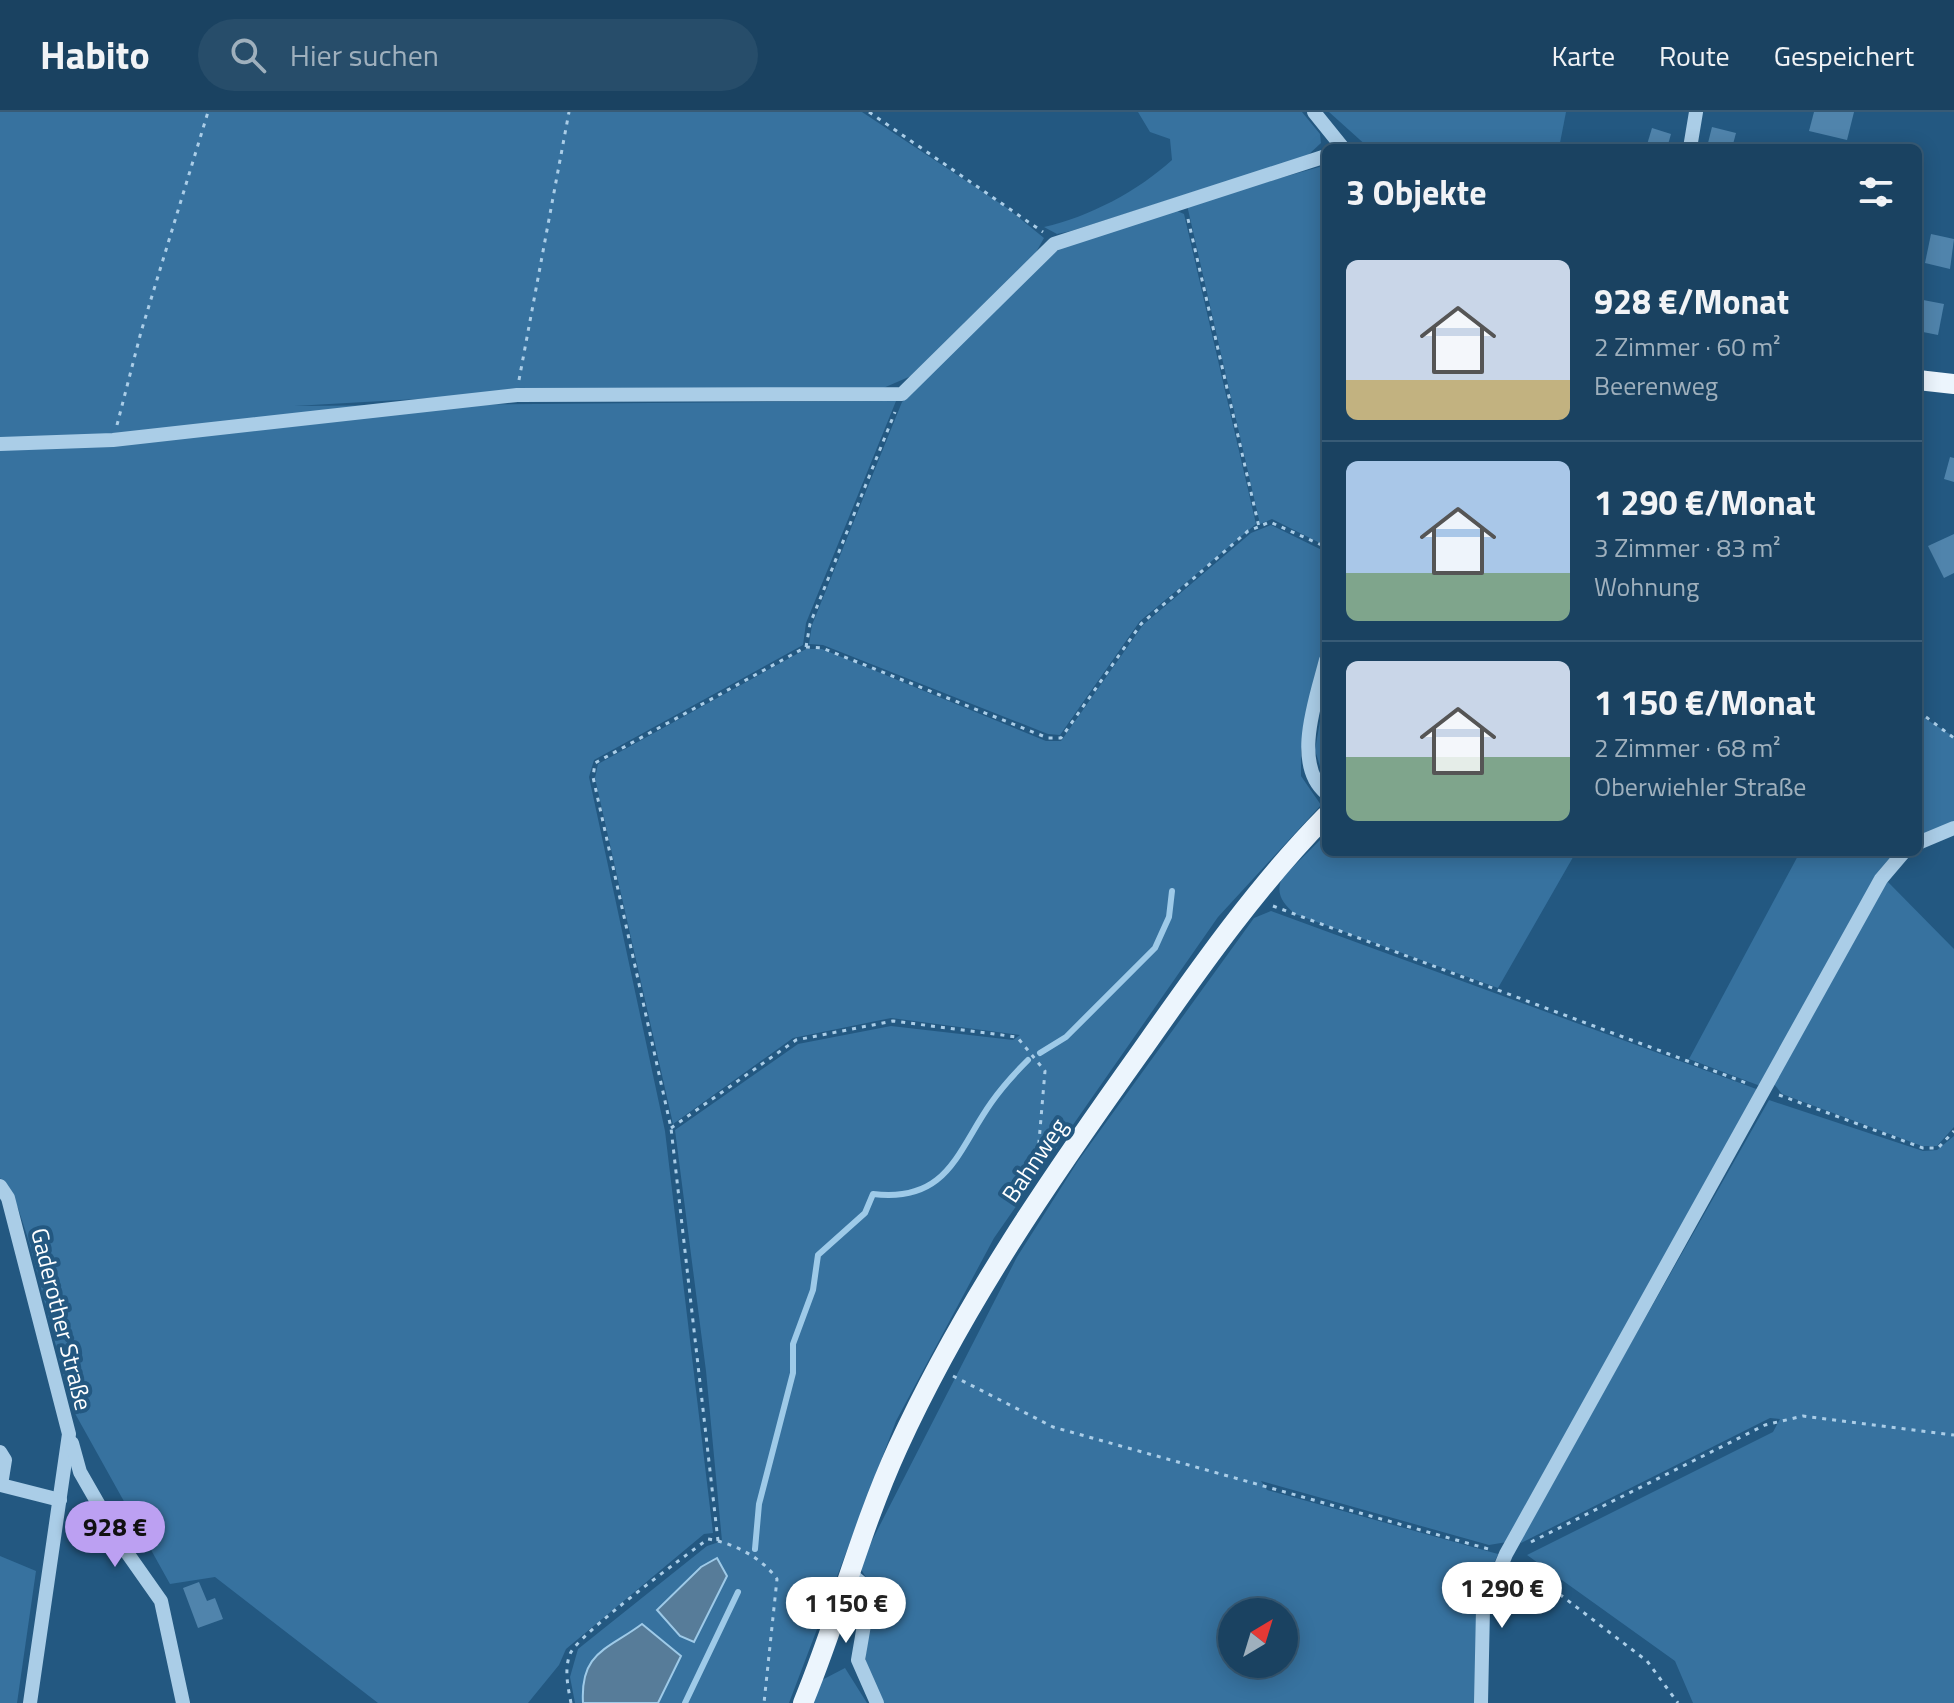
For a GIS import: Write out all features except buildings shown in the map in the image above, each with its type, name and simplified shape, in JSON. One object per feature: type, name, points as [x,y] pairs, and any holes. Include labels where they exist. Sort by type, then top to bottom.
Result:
[{"type":"main road","points":[[1922,380],[1954,384]]},
{"type":"main road","name":"Bahnweg","points":[[803,1703],[848,1572],[898,1447],[980,1289],[1195,975],[1297,846],[1322,820]]},
{"type":"street","points":[[1314,112],[1339,144]]},
{"type":"street","points":[[1691,144],[1696,112]]},
{"type":"street","points":[[0,444],[113,440],[517,395],[902,394],[1054,244],[1322,157]]},
{"type":"street","points":[[1322,680],[1309,744],[1310,765],[1322,786]]},
{"type":"street","points":[[1922,841],[1954,828]]},
{"type":"street","points":[[1481,1703],[1483,1609],[1506,1554],[1881,879],[1900,856]]},
{"type":"street","name":"Gaderother Straße","points":[[0,1186],[8,1198],[69,1434],[30,1703]]},
{"type":"street","points":[[69,1434],[80,1472],[123,1547],[161,1601],[183,1703]]},
{"type":"street","points":[[0,1452],[5,1460],[1,1485],[60,1500]]},
{"type":"street","points":[[848,1572],[870,1590],[858,1660],[877,1703]]},
{"type":"path","points":[[113,440],[141,332],[208,112]]},
{"type":"path","points":[[517,395],[528,321],[569,112]]},
{"type":"path","points":[[869,112],[1037,226],[1054,244]]},
{"type":"path","points":[[1184,202],[1259,527]]},
{"type":"path","points":[[806,647],[810,624],[902,394]]},
{"type":"path","points":[[718,1541],[671,1128],[593,777],[595,763],[806,647],[822,648],[1048,738],[1061,738],[1141,624],[1248,531],[1270,522],[1322,545]]},
{"type":"path","points":[[1922,714],[1954,738]]},
{"type":"path","points":[[1255,898],[1923,1148],[1938,1148],[1954,1131]]},
{"type":"path","points":[[671,1128],[796,1040],[893,1021],[1017,1037],[1045,1071],[1035,1162],[1047,1188]]},
{"type":"path","points":[[938,1369],[1053,1427],[1506,1554],[1647,1661],[1678,1703]]},
{"type":"path","points":[[1506,1554],[1765,1425],[1803,1416],[1954,1435]]},
{"type":"path","points":[[571,1703],[566,1675],[571,1652],[708,1539],[768,1566],[777,1579],[764,1703]]},
{"type":"shaded area","points":[[0,112],[862,112],[1007,208],[1044,238],[1035,254],[911,376],[881,389],[521,393],[294,406],[896,401],[806,623],[803,645],[594,760],[589,777],[665,1131],[713,1533],[704,1534],[566,1649],[559,1665],[528,1703],[378,1703],[215,1577],[170,1584],[72,1408],[30,1245],[18,1208],[0,1178]]},
{"type":"shaded area","points":[[1138,112],[1302,112],[1320,134],[1321,143],[1307,156],[1071,231],[1057,234],[1044,227],[1078,217],[1112,201],[1172,160],[1170,139],[1150,132]]},
{"type":"shaded area","points":[[1329,112],[1566,112],[1560,144],[1365,144]]},
{"type":"shaded area","points":[[1322,166],[1322,544],[1272,519],[1260,524],[1187,205]]},
{"type":"shaded area","points":[[1175,210],[1184,214],[1256,524],[1140,621],[1060,735],[1048,734],[823,645],[809,644],[812,625],[902,402],[1046,257],[1067,245]]},
{"type":"shaded area","points":[[1271,525],[1322,550],[1322,653],[1301,751],[1301,776],[1321,805],[1218,917],[994,1238],[896,1421],[789,1703],[658,1703],[681,1656],[642,1624],[599,1654],[586,1674],[583,1703],[575,1703],[570,1677],[578,1649],[707,1546],[722,1541],[706,1371],[675,1130],[798,1044],[891,1026],[1013,1040],[1020,1035],[891,1018],[793,1038],[673,1124],[595,778],[598,764],[806,649],[822,649],[1046,741],[1061,741],[1143,625],[1251,533]],"holes":[[[678,1590],[695,1642],[680,1636],[657,1609]]]},
{"type":"shaded area","points":[[1322,709],[1322,773],[1315,750]]},
{"type":"shaded area","points":[[1922,717],[1954,737],[1954,824],[1922,837]]},
{"type":"shaded area","points":[[1322,838],[1322,856],[1574,856],[1498,988],[1295,914],[1281,898],[1279,889],[1282,878]]},
{"type":"shaded area","points":[[1798,856],[1893,856],[1763,1087],[1689,1059]]},
{"type":"shaded area","points":[[1886,880],[1954,949],[1954,1127],[1937,1146],[1922,1146],[1782,1094],[1774,1084]]},
{"type":"shaded area","points":[[1271,911],[1759,1090],[1507,1542],[1489,1545],[1261,1481],[1267,1490],[1498,1554],[1479,1598],[1477,1703],[884,1703],[865,1663],[873,1589],[859,1566],[1017,1257],[1078,1161],[1254,918]]},
{"type":"shaded area","points":[[1769,1100],[1923,1151],[1937,1150],[1954,1136],[1954,1703],[1693,1703],[1675,1661],[1527,1555],[1773,1432],[1780,1419],[1770,1418],[1521,1543],[1522,1535]]},
{"type":"shaded area","points":[[0,1556],[36,1571],[17,1703],[0,1703]]},
{"type":"shaded area","points":[[717,1558],[727,1576],[694,1642],[680,1636],[657,1610],[701,1567]]},
{"type":"shaded area","points":[[642,1624],[681,1656],[658,1703],[583,1703],[583,1686],[591,1662],[607,1647]]},
{"type":"shaded area","points":[[845,1668],[867,1703],[813,1703],[820,1681]]},
{"type":"waterway","points":[[1040,1053],[1066,1037],[1155,948],[1169,917],[1172,891]]},
{"type":"waterway","points":[[755,1549],[759,1504],[793,1373],[793,1344],[813,1290],[818,1255],[865,1213],[873,1194],[898,1195],[918,1190],[934,1182],[947,1170],[995,1097],[1028,1060]]},
{"type":"waterway","points":[[685,1703],[738,1592]]}]
